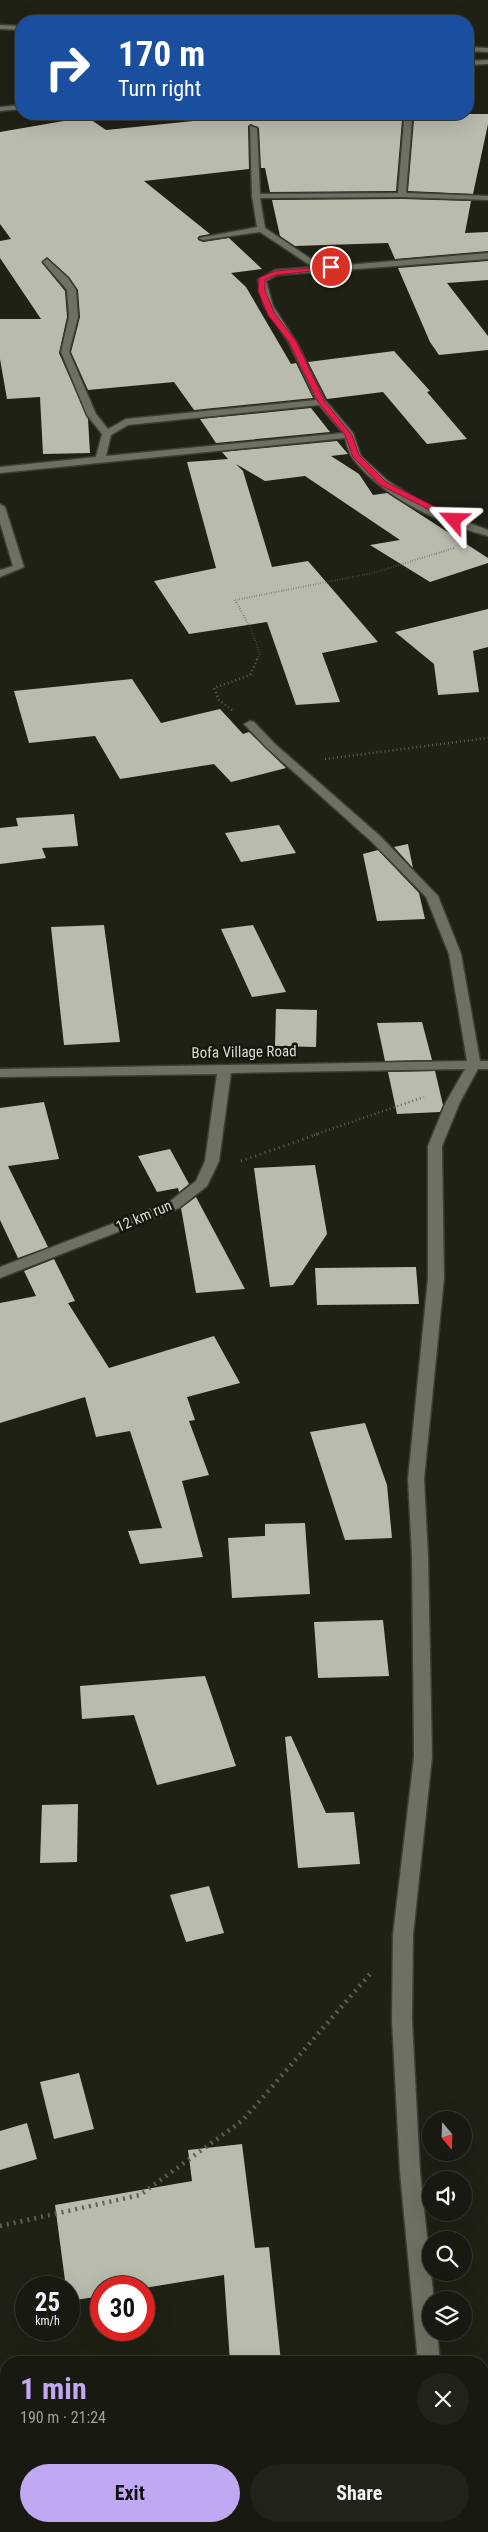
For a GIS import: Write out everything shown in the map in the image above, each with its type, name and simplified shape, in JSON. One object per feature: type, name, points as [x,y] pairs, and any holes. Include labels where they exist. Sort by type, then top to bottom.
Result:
[{"type":"street","points":[[0,27],[15,28]]},
{"type":"street","points":[[474,49],[488,50]]},
{"type":"street","points":[[474,63],[488,62]]},
{"type":"street","points":[[0,109],[15,108]]},
{"type":"street","points":[[402,195],[408,120]]},
{"type":"street","points":[[253,128],[256,196],[261,229]]},
{"type":"street","points":[[256,196],[402,195],[488,198]]},
{"type":"street","points":[[203,238],[261,229],[321,268]]},
{"type":"street","points":[[488,256],[275,273],[262,280],[261,291],[272,315],[292,341],[322,402],[349,435],[355,456],[383,484],[420,504],[472,528],[488,532]]},
{"type":"street","points":[[47,262],[68,283],[75,303],[72,328],[65,352],[92,415],[107,434]]},
{"type":"street","points":[[100,460],[107,434],[126,422],[322,402]]},
{"type":"street","points":[[0,470],[349,435]]},
{"type":"street","points":[[0,507],[18,567],[0,574]]},
{"type":"street","points":[[250,724],[376,839],[432,896],[455,954],[481,1065],[462,1085],[435,1146],[436,1278],[416,1479],[420,1556],[423,1757],[403,1935],[402,2020],[410,2172],[427,2356]]},
{"type":"street","name":"Bofa Village Road","points":[[0,1073],[481,1065]]},
{"type":"street","name":"12 km run","points":[[0,1273],[174,1205],[202,1183],[212,1161],[225,1069]]},
{"type":"path","points":[[250,724],[219,700],[214,688],[250,674],[260,654],[251,629],[235,600],[373,574],[461,546]]},
{"type":"path","points":[[292,764],[488,738]]},
{"type":"path","points":[[206,1173],[337,1126],[462,1085]]},
{"type":"path","points":[[0,2226],[140,2195],[148,2190],[243,2120],[403,1935]]},
{"type":"building","points":[[474,114],[488,114],[488,124],[473,194],[408,191],[414,120],[474,120]]},
{"type":"building","points":[[70,120],[91,120],[106,130],[203,120],[402,120],[396,191],[270,192],[265,168],[261,168],[259,128],[251,124],[248,126],[249,169],[144,181],[210,234],[199,236],[198,240],[203,242],[229,238],[262,269],[231,273],[246,287],[291,364],[296,363],[313,398],[194,410],[174,382],[88,390],[71,352],[80,317],[78,290],[69,277],[47,257],[42,263],[65,291],[67,317],[59,353],[88,419],[90,453],[43,454],[40,397],[7,399],[0,359],[0,319],[41,319],[0,258],[0,241],[11,239],[0,224],[0,132]]},
{"type":"building","points":[[402,199],[471,201],[465,233],[488,232],[488,251],[395,259],[388,243],[295,246],[280,236],[272,200]]},
{"type":"building","points":[[488,261],[488,280],[447,283],[488,336],[488,350],[439,355],[430,342],[398,268]]},
{"type":"building","points":[[394,351],[430,391],[427,392],[467,439],[427,444],[383,392],[327,399],[308,362]]},
{"type":"building","points":[[311,408],[330,432],[216,443],[200,419]]},
{"type":"building","points":[[337,441],[348,454],[331,456],[359,474],[373,495],[387,493],[488,558],[488,563],[430,582],[370,545],[400,540],[305,476],[265,481],[236,464],[243,471],[272,567],[308,561],[378,642],[322,653],[340,702],[296,705],[267,622],[189,634],[154,581],[216,568],[187,462],[228,459],[222,452]]},
{"type":"building","points":[[488,609],[488,647],[473,651],[479,692],[438,695],[434,664],[395,632]]},
{"type":"building","points":[[132,679],[161,723],[220,709],[243,734],[249,732],[286,768],[231,782],[214,764],[120,779],[95,736],[29,743],[14,691]]},
{"type":"building","points":[[74,814],[78,846],[42,848],[46,858],[0,864],[0,828],[18,826],[16,818]]},
{"type":"building","points":[[279,825],[296,853],[241,862],[225,833]]},
{"type":"building","points":[[408,844],[413,868],[394,847]]},
{"type":"building","points":[[378,850],[419,893],[425,919],[377,921],[363,854]]},
{"type":"building","points":[[104,925],[120,1042],[64,1045],[51,927]]},
{"type":"building","points":[[253,925],[286,992],[252,997],[221,929]]},
{"type":"building","points":[[276,1009],[317,1010],[316,1047],[275,1046]]},
{"type":"building","points":[[422,1022],[432,1060],[385,1061],[377,1023]]},
{"type":"building","points":[[435,1071],[443,1105],[440,1112],[397,1114],[388,1072]]},
{"type":"building","points":[[44,1102],[59,1159],[8,1166],[48,1247],[18,1258],[0,1220],[0,1108]]},
{"type":"building","points":[[170,1149],[189,1184],[179,1192],[178,1188],[157,1192],[138,1156]]},
{"type":"building","points":[[315,1165],[327,1234],[293,1285],[270,1287],[254,1168]]},
{"type":"building","points":[[196,1197],[245,1289],[196,1293],[181,1208]]},
{"type":"building","points":[[54,1259],[75,1301],[68,1303],[109,1368],[214,1336],[240,1383],[187,1397],[195,1420],[189,1421],[209,1475],[182,1481],[203,1557],[140,1564],[128,1531],[162,1528],[130,1431],[96,1437],[85,1397],[0,1423],[0,1303],[36,1296],[24,1271]]},
{"type":"building","points":[[416,1267],[419,1304],[317,1305],[315,1268]]},
{"type":"building","points":[[365,1423],[387,1485],[392,1538],[345,1540],[310,1432]]},
{"type":"building","points":[[305,1523],[310,1594],[232,1598],[228,1538],[265,1536],[265,1524]]},
{"type":"building","points":[[383,1620],[389,1676],[318,1678],[314,1622]]},
{"type":"building","points":[[205,1676],[236,1766],[157,1785],[134,1715],[82,1719],[80,1686]]},
{"type":"building","points":[[291,1736],[326,1813],[354,1812],[360,1864],[298,1868],[285,1737]]},
{"type":"building","points":[[78,1804],[77,1862],[40,1863],[42,1805]]},
{"type":"building","points":[[209,1886],[224,1933],[186,1942],[170,1895]]},
{"type":"building","points":[[79,2073],[94,2129],[54,2139],[40,2082]]},
{"type":"building","points":[[27,2123],[37,2159],[0,2170],[0,2131]]},
{"type":"building","points":[[242,2144],[255,2248],[269,2247],[280,2356],[230,2356],[224,2275],[155,2286],[155,2276],[90,2276],[90,2298],[80,2299],[80,2276],[64,2276],[55,2205],[192,2181],[188,2150]]},
{"type":"route","points":[[331,267],[275,273],[262,280],[261,291],[272,315],[292,341],[322,402],[349,435],[355,456],[383,484],[454,520]]}]
